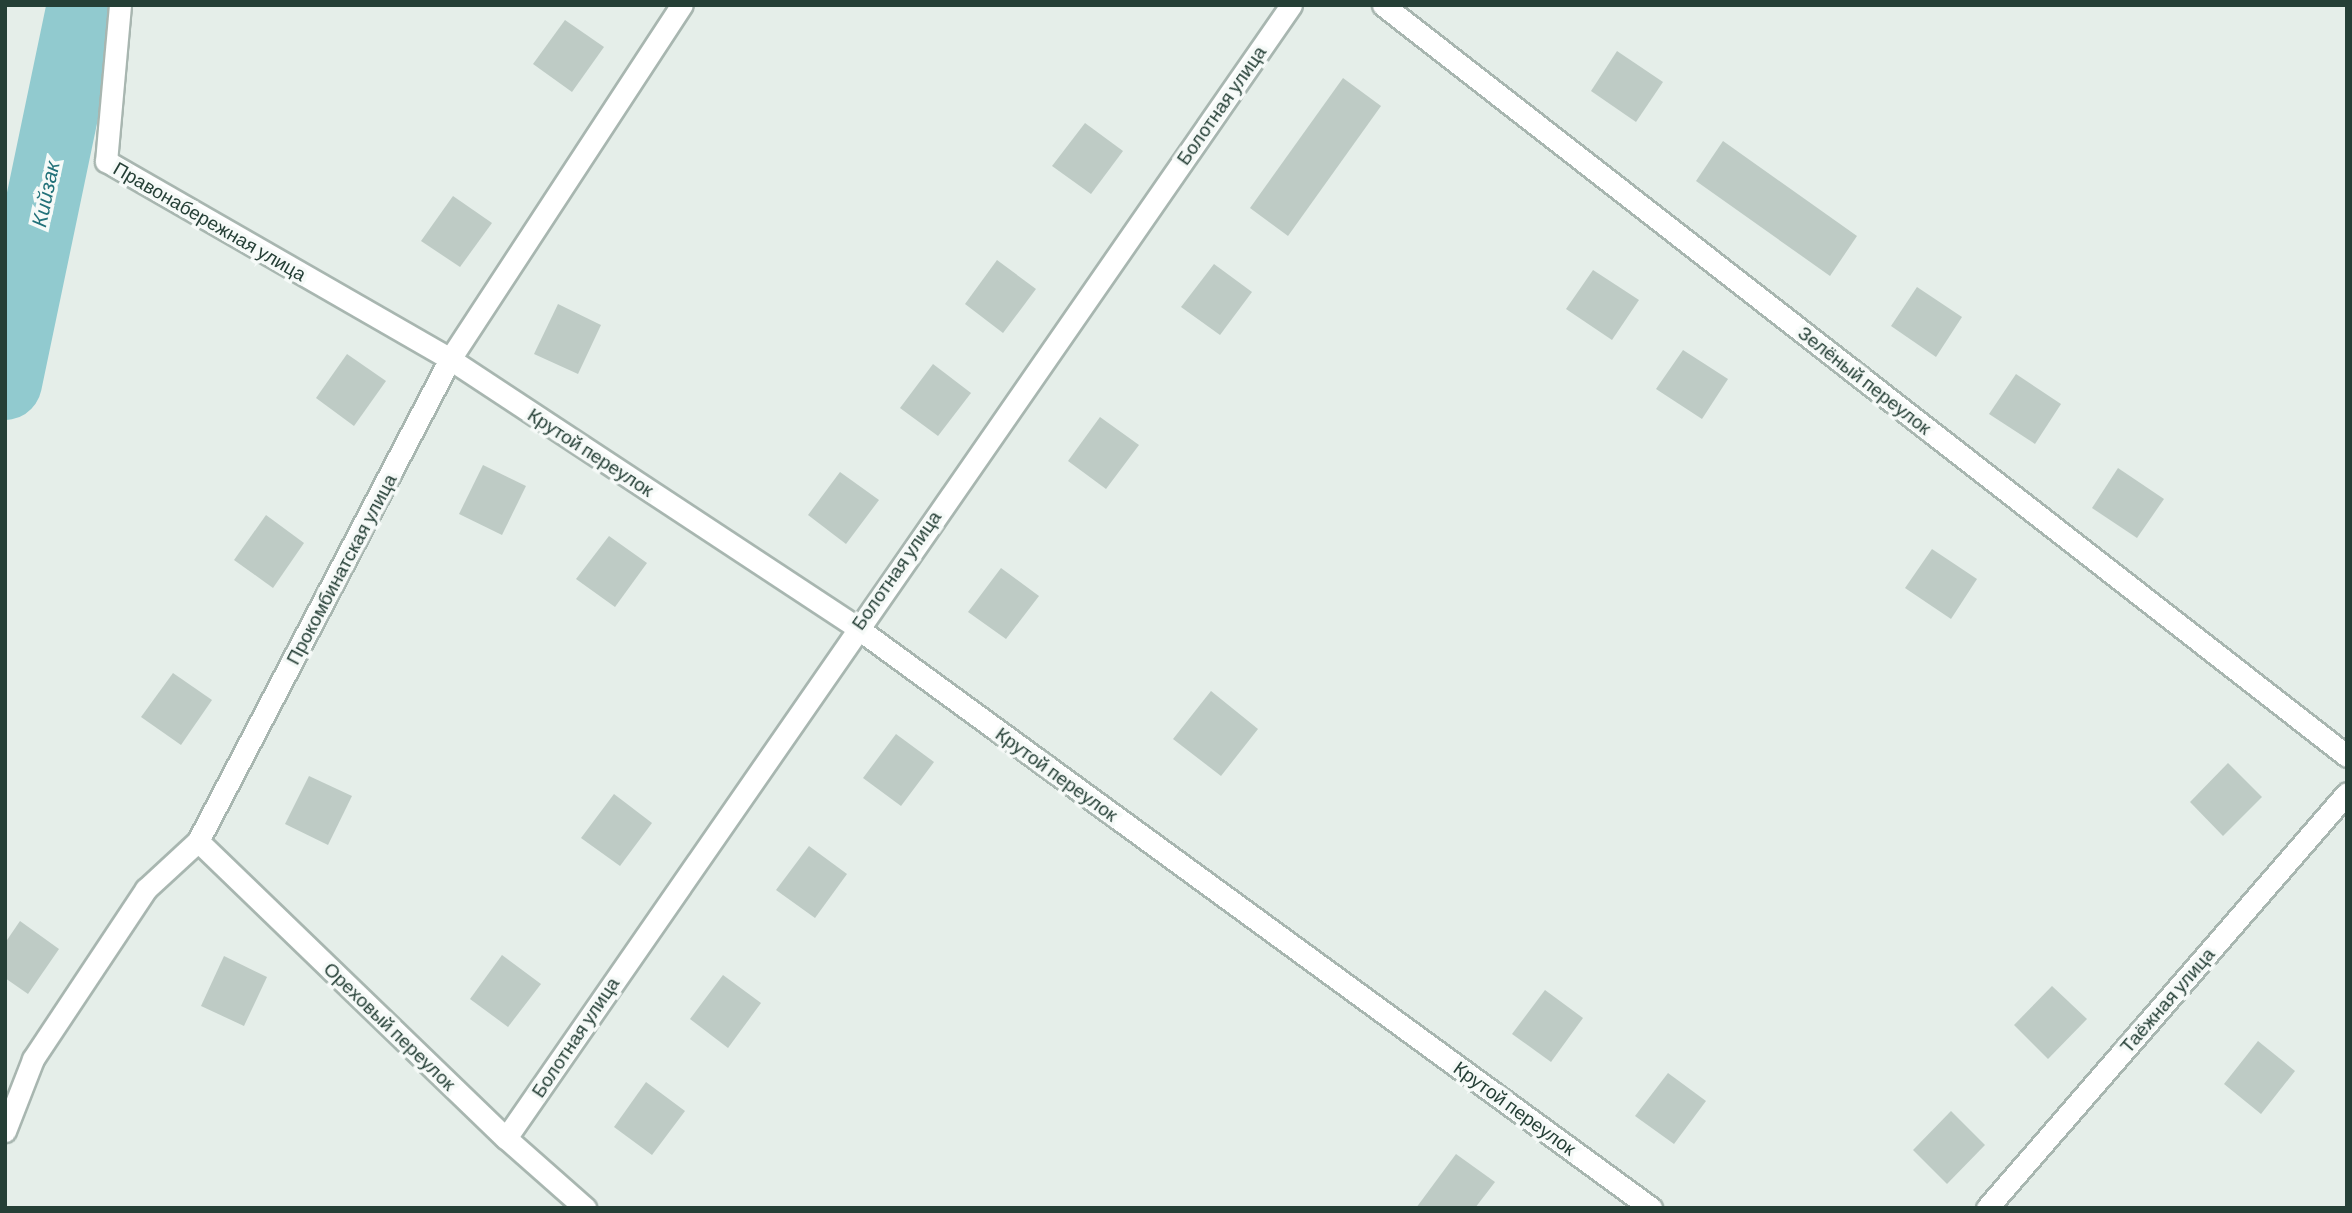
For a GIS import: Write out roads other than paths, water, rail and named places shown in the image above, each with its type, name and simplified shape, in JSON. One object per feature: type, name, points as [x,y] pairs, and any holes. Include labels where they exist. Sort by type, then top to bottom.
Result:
[{"type":"street","name":"Правонабережная улица","points":[[120,5],[106,161],[450,359]]},
{"type":"street","name":"Прокомбинатская улица","points":[[5,1131],[33,1059],[48,1036],[146,889],[198,841],[450,359],[682,5]]},
{"type":"street","name":"Болотная улица","points":[[506,1138],[856,627],[1291,5]]},
{"type":"street","name":"Зелёный переулок","points":[[1383,5],[2347,756]]},
{"type":"street","name":"Крутой переулок","points":[[450,359],[856,627],[1651,1208]]},
{"type":"street","name":"Таёжная улица","points":[[1987,1208],[2347,793]]},
{"type":"street","name":"Ореховый переулок","points":[[198,841],[506,1138],[585,1208]]},
{"type":"waterway","name":"Кийзак","points":[[5,383],[84,5]]}]
